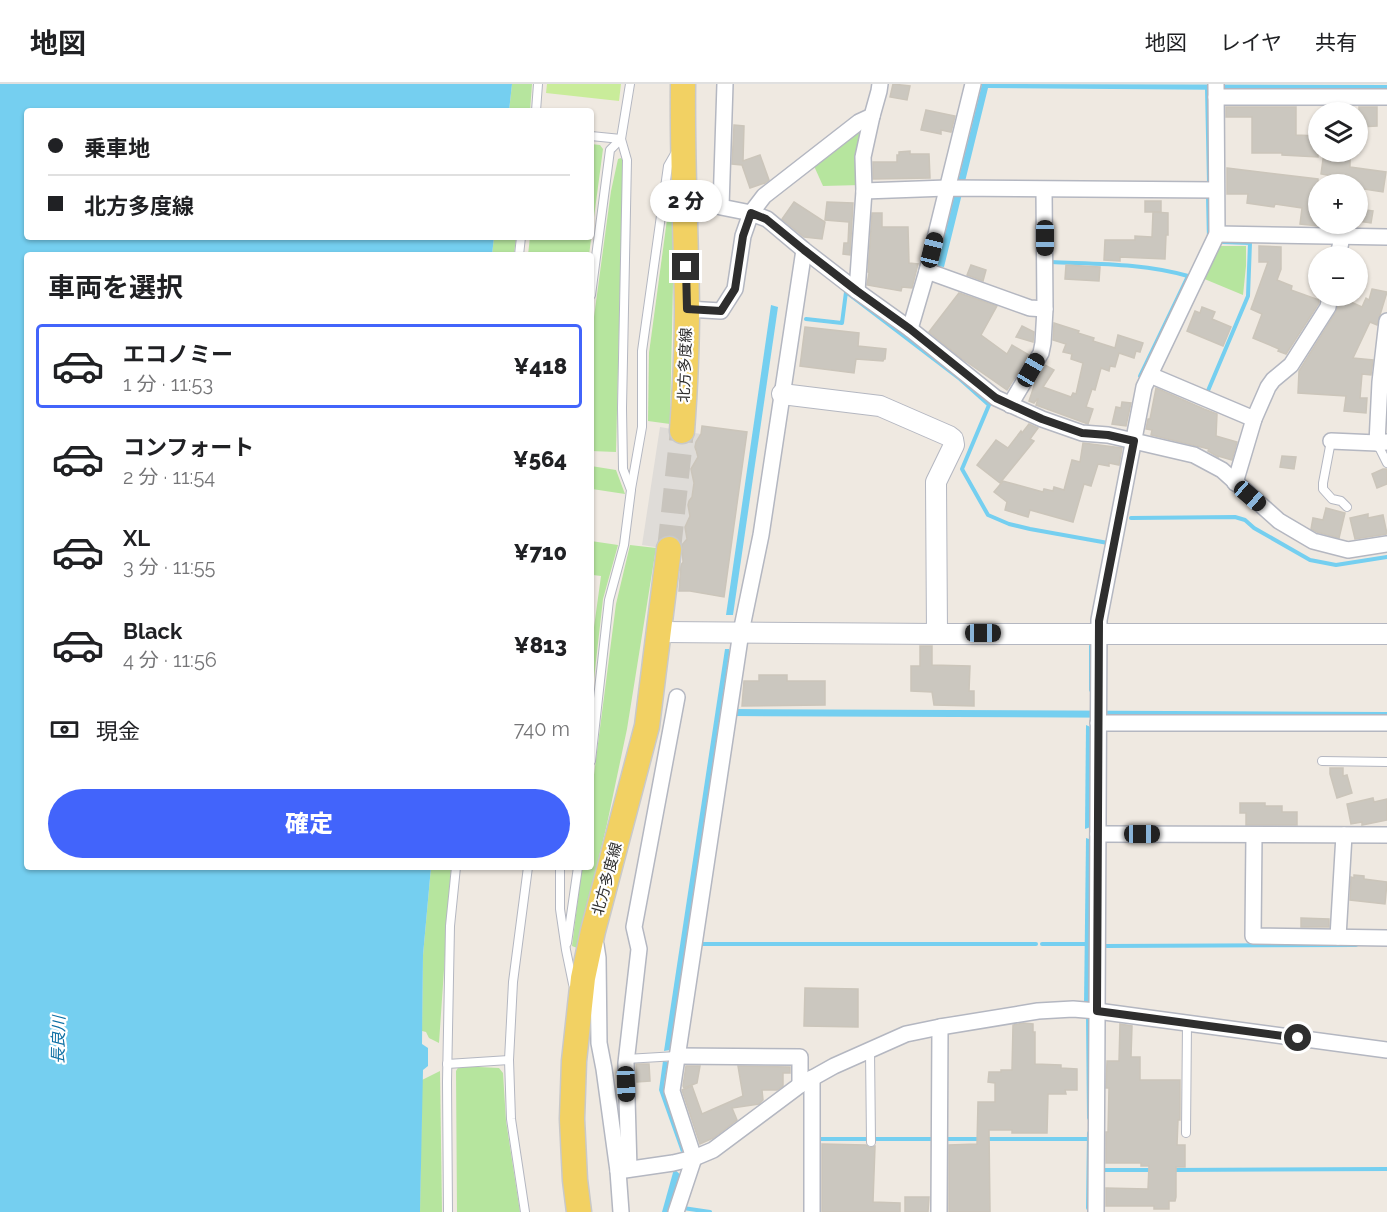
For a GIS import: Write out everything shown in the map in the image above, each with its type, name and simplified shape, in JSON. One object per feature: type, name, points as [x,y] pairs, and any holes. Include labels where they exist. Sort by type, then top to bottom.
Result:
[{"type":"main road","name":"北方多度線","points":[[682,431],[687,309],[682,140],[683,84]]},
{"type":"main road","name":"北方多度線","points":[[579,1212],[572,1119],[574,1061],[583,978],[593,931],[647,726],[669,549]]},
{"type":"street","points":[[725,84],[721,207],[751,213],[766,219],[996,398],[1042,419],[1082,433],[1108,435],[1194,455],[1222,470],[1279,521],[1313,541],[1348,550],[1387,544]]},
{"type":"street","points":[[857,291],[864,191],[863,157],[880,84]]},
{"type":"street","points":[[910,329],[955,188],[973,84]]},
{"type":"street","points":[[1096,1212],[1099,621],[1144,387],[1217,234],[1216,91],[1387,97]]},
{"type":"street","points":[[687,309],[721,311],[735,289],[743,236],[751,213],[764,196],[859,122],[872,116]]},
{"type":"street","points":[[864,191],[955,188],[1216,190]]},
{"type":"street","points":[[1010,405],[1041,353],[1043,343],[1044,190]]},
{"type":"street","points":[[1217,234],[1387,237]]},
{"type":"street","points":[[1340,246],[1342,237]]},
{"type":"street","points":[[676,1212],[694,1158],[672,1090],[741,632],[761,535],[804,250]]},
{"type":"street","points":[[927,271],[1030,308],[1045,309]]},
{"type":"street","points":[[1235,483],[1254,419],[1268,387],[1291,365],[1328,306]]},
{"type":"street","points":[[1331,441],[1382,442],[1380,382],[1387,321]]},
{"type":"street","points":[[1150,375],[1254,419]]},
{"type":"street","points":[[782,394],[880,406],[952,439],[954,446],[936,482],[937,634]]},
{"type":"street","points":[[660,632],[1387,634]]},
{"type":"street","points":[[621,1212],[626,1059],[639,949],[634,927],[677,697]]},
{"type":"street","points":[[1098,715],[1387,723]]},
{"type":"street","points":[[1098,834],[1387,835]]},
{"type":"street","points":[[1254,835],[1253,936],[1387,938]]},
{"type":"street","points":[[1338,937],[1344,835]]},
{"type":"street","points":[[593,931],[598,958],[599,1043],[623,1170]]},
{"type":"street","points":[[623,1170],[674,1163],[713,1150],[806,1082],[834,1066],[906,1034],[1038,1011],[1072,1009],[1097,1011],[1387,1050]]},
{"type":"street","points":[[939,1212],[940,1027]]},
{"type":"street","points":[[677,1056],[800,1057],[806,1082],[812,1212]]},
{"type":"lane","points":[[536,108],[538,84]]},
{"type":"lane","points":[[630,84],[621,139],[627,160],[622,396],[623,469],[631,490]]},
{"type":"lane","points":[[594,136],[621,139]]},
{"type":"lane","points":[[594,272],[610,150],[621,139]]},
{"type":"lane","points":[[594,733],[609,600],[624,545],[642,427],[642,351],[668,166],[682,140]]},
{"type":"lane","points":[[1331,441],[1323,489],[1332,499],[1341,501],[1347,507]]},
{"type":"lane","points":[[1382,442],[1387,463]]},
{"type":"lane","points":[[1322,761],[1387,762]]},
{"type":"lane","points":[[448,1212],[447,1064],[450,926],[456,870]]},
{"type":"lane","points":[[525,1212],[511,1119],[509,1060],[513,982],[528,870]]},
{"type":"lane","points":[[560,870],[560,909],[579,1014]]},
{"type":"lane","points":[[566,950],[578,870]]},
{"type":"lane","points":[[1186,1133],[1187,1023]]},
{"type":"lane","points":[[870,1050],[871,1142]]},
{"type":"lane","points":[[626,1059],[677,1056]]},
{"type":"lane","points":[[447,1064],[509,1060]]},
{"type":"green space","points":[[512,84],[532,84],[530,108],[509,108]]},
{"type":"green space","points":[[547,84],[621,84],[619,101],[546,93]]},
{"type":"green space","points":[[864,125],[861,185],[823,186],[814,166]]},
{"type":"green space","points":[[594,144],[600,145],[603,149],[594,217]]},
{"type":"green space","points":[[618,159],[623,160],[616,452],[594,451],[594,317],[611,191]]},
{"type":"green space","points":[[671,190],[675,190],[670,424],[648,421],[649,353]]},
{"type":"green space","points":[[494,240],[516,240],[514,252],[492,252]]},
{"type":"green space","points":[[530,240],[591,240],[589,252],[528,252]]},
{"type":"green space","points":[[1217,246],[1246,246],[1243,295],[1202,278]]},
{"type":"green space","points":[[594,466],[616,470],[625,494],[594,489]]},
{"type":"green space","points":[[594,541],[618,545],[603,599],[594,678],[594,627],[601,576],[594,575]]},
{"type":"green space","points":[[630,545],[656,548],[627,729],[577,948],[572,946],[582,870],[594,870],[594,775],[616,604]]},
{"type":"green space","points":[[431,870],[451,870],[439,1043],[422,1031],[423,955]]},
{"type":"green space","points":[[459,1066],[499,1068],[503,1073],[506,1121],[520,1212],[457,1212],[456,1071]]},
{"type":"green space","points":[[440,1071],[442,1212],[420,1212],[422,1080]]},
{"type":"shaded area","points":[[660,427],[701,434],[696,442],[695,451],[698,457],[691,469],[694,484],[688,505],[690,516],[685,527],[687,539],[681,551],[642,545]]},
{"type":"water","name":"長良川","points":[[0,84],[512,84],[509,108],[24,108],[24,240],[494,240],[492,252],[24,252],[24,870],[431,870],[423,955],[422,1044],[428,1048],[428,1066],[423,1070],[420,1212],[0,1212]]},
{"type":"water","points":[[982,84],[1387,85],[1387,91],[988,88],[944,267],[937,266]]},
{"type":"water","points":[[771,305],[778,307],[733,615],[726,615]]},
{"type":"water","points":[[725,649],[729,649],[729,655],[670,1050],[664,1051]]},
{"type":"water","points":[[734,709],[1387,712],[1387,719],[733,716]]},
{"type":"water","points":[[1086,725],[1093,728],[1093,826],[1085,829]]},
{"type":"water","points":[[1086,838],[1092,840],[1091,1002],[1084,1005]]},
{"type":"water","points":[[663,1061],[668,1062],[665,1093],[686,1150],[681,1152],[659,1090]]},
{"type":"water","points":[[674,1169],[682,1176],[670,1212],[662,1212]]},
{"type":"building","points":[[893,84],[910,86],[907,100],[890,97]]},
{"type":"building","points":[[1226,107],[1296,107],[1296,135],[1308,136],[1308,156],[1282,155],[1282,153],[1252,153],[1252,117],[1226,117]]},
{"type":"building","points":[[1368,107],[1377,107],[1377,126],[1368,126]]},
{"type":"building","points":[[926,110],[955,116],[951,132],[941,130],[941,134],[921,130]]},
{"type":"building","points":[[734,125],[744,126],[743,161],[760,155],[769,180],[765,183],[750,188],[742,165],[732,164]]},
{"type":"building","points":[[910,151],[910,154],[929,154],[930,178],[873,179],[873,162],[897,162],[899,152]]},
{"type":"building","points":[[1323,162],[1350,162],[1350,167],[1386,172],[1383,192],[1368,190],[1368,174],[1321,174]]},
{"type":"building","points":[[1227,168],[1308,178],[1308,225],[1300,224],[1302,208],[1247,203],[1248,194],[1227,194]]},
{"type":"building","points":[[1145,201],[1161,201],[1161,212],[1145,212]]},
{"type":"building","points":[[794,202],[825,222],[822,239],[804,237],[782,219]]},
{"type":"building","points":[[827,202],[853,203],[850,255],[843,254],[844,243],[848,243],[849,222],[825,220]]},
{"type":"building","points":[[1368,210],[1373,211],[1371,223],[1368,223]]},
{"type":"building","points":[[1153,212],[1168,213],[1165,259],[1120,257],[1120,261],[1104,260],[1105,240],[1135,240],[1135,236],[1152,237]]},
{"type":"building","points":[[872,213],[882,213],[882,227],[908,227],[909,263],[918,264],[912,288],[902,287],[901,291],[867,285]]},
{"type":"building","points":[[1259,246],[1281,247],[1281,269],[1277,280],[1292,286],[1291,290],[1308,296],[1308,306],[1317,306],[1286,354],[1253,338],[1262,314],[1251,309],[1268,262],[1259,262]]},
{"type":"building","points":[[971,265],[986,270],[983,281],[967,275]]},
{"type":"building","points":[[1066,265],[1100,267],[1099,281],[1065,279]]},
{"type":"building","points":[[1372,289],[1387,292],[1377,325],[1370,322],[1353,358],[1373,360],[1371,375],[1362,374],[1360,398],[1367,398],[1366,413],[1344,411],[1346,396],[1298,393],[1299,371],[1338,306],[1368,306]]},
{"type":"building","points":[[959,293],[997,306],[981,335],[1007,354],[1012,345],[1029,355],[1007,390],[929,332]]},
{"type":"building","points":[[1202,307],[1215,312],[1212,319],[1231,327],[1223,346],[1187,331],[1195,311],[1200,313]]},
{"type":"building","points":[[1054,323],[1079,331],[1078,333],[1094,338],[1093,341],[1115,348],[1118,335],[1143,343],[1140,352],[1136,351],[1134,358],[1119,353],[1115,367],[1110,366],[1109,371],[1101,368],[1095,390],[1092,389],[1086,407],[1093,409],[1088,424],[1036,405],[1038,399],[1034,403],[1029,401],[1036,380],[1045,365],[1054,370],[1043,387],[1071,397],[1073,393],[1076,394],[1083,363],[1071,359],[1072,354],[1063,352],[1066,344],[1053,340]]},
{"type":"building","points":[[1022,326],[1034,332],[1033,342],[1016,337]]},
{"type":"building","points":[[805,327],[859,333],[858,346],[886,349],[885,359],[883,361],[856,359],[854,373],[800,366]]},
{"type":"building","points":[[1156,388],[1217,414],[1216,436],[1237,442],[1232,460],[1218,457],[1208,451],[1209,449],[1151,435],[1152,430],[1146,429]]},
{"type":"building","points":[[1122,402],[1131,403],[1126,426],[1112,424],[1116,407],[1121,408]]},
{"type":"building","points":[[1029,424],[1038,428],[1030,439],[1034,441],[1000,483],[977,465],[996,440],[1008,448]]},
{"type":"building","points":[[702,426],[747,432],[724,597],[679,591],[683,562],[682,545],[687,539],[685,527],[690,516],[688,505],[694,483],[691,469],[698,457],[695,447]]},
{"type":"building","points":[[1083,443],[1122,448],[1119,465],[1098,464],[1091,486],[1084,484],[1073,522],[1030,510],[1028,517],[1005,510],[1007,502],[994,492],[1003,481],[1043,492],[1044,489],[1053,491],[1054,487],[1064,490],[1072,460],[1080,462]]},
{"type":"building","points":[[1282,456],[1296,457],[1294,469],[1280,467]]},
{"type":"building","points":[[1387,469],[1387,484],[1377,488],[1372,474]]},
{"type":"building","points":[[1326,508],[1345,513],[1339,538],[1311,529],[1313,518],[1323,520]]},
{"type":"building","points":[[1368,514],[1368,518],[1383,515],[1387,534],[1355,539],[1350,518]]},
{"type":"building","points":[[920,646],[932,646],[932,665],[970,666],[969,691],[974,691],[974,706],[934,705],[932,692],[911,691],[911,666],[920,666]]},
{"type":"building","points":[[759,675],[787,675],[787,681],[825,681],[825,705],[742,706],[744,681],[759,681]]},
{"type":"building","points":[[1330,768],[1343,768],[1343,776],[1347,775],[1352,793],[1337,798]]},
{"type":"building","points":[[1373,798],[1374,802],[1387,799],[1387,820],[1362,825],[1362,822],[1351,824],[1347,804]]},
{"type":"building","points":[[1240,803],[1282,806],[1282,812],[1297,812],[1297,825],[1246,825],[1246,813],[1240,813]]},
{"type":"building","points":[[1354,875],[1364,876],[1364,879],[1387,882],[1385,904],[1350,900],[1351,877],[1354,878]]},
{"type":"building","points":[[1301,918],[1329,919],[1329,927],[1301,927]]},
{"type":"building","points":[[805,988],[858,989],[858,1027],[804,1026]]},
{"type":"building","points":[[1033,1024],[1035,1064],[1061,1065],[1061,1068],[1077,1069],[1077,1090],[1065,1090],[1066,1094],[1048,1094],[1047,1133],[1012,1133],[1012,1130],[989,1130],[990,1212],[949,1212],[949,1145],[977,1144],[978,1102],[995,1102],[995,1083],[988,1082],[989,1072],[1012,1070],[1013,1025]]},
{"type":"building","points":[[1120,1024],[1132,1026],[1131,1057],[1140,1057],[1140,1080],[1180,1080],[1180,1120],[1178,1120],[1177,1145],[1185,1145],[1185,1167],[1176,1167],[1176,1197],[1175,1201],[1169,1201],[1169,1209],[1154,1209],[1154,1206],[1106,1206],[1106,1188],[1148,1189],[1149,1166],[1141,1166],[1141,1163],[1106,1163],[1109,1088],[1106,1088],[1107,1061],[1119,1061]]},
{"type":"building","points":[[636,1064],[649,1064],[650,1081],[637,1082]]},
{"type":"building","points":[[686,1066],[700,1066],[697,1083],[684,1088],[683,1086]]},
{"type":"building","points":[[738,1066],[790,1067],[790,1073],[783,1073],[783,1086],[777,1090],[762,1090],[763,1100],[759,1104],[732,1108],[737,1120],[713,1138],[700,1144],[682,1090],[692,1086],[702,1114],[743,1096]]},
{"type":"building","points":[[822,1144],[866,1145],[870,1148],[875,1146],[873,1202],[900,1203],[900,1212],[822,1212]]},
{"type":"building","points":[[905,1197],[929,1197],[928,1212],[905,1212]]},
{"type":"waterway","points":[[1207,89],[1209,182]]},
{"type":"waterway","points":[[1208,197],[1209,239]]},
{"type":"waterway","points":[[1207,393],[1248,296],[1250,243],[1223,242]]},
{"type":"waterway","points":[[1051,262],[1137,266],[1188,276],[1140,376]]},
{"type":"waterway","points":[[806,319],[842,323],[846,292],[960,379],[989,405],[962,469],[988,515],[1009,524],[1030,529],[1108,543]]},
{"type":"waterway","points":[[1131,518],[1235,517],[1245,520],[1254,528],[1310,560],[1336,565],[1387,557]]},
{"type":"waterway","points":[[1091,646],[1091,690]]},
{"type":"waterway","points":[[699,944],[1036,944]]},
{"type":"waterway","points":[[1042,944],[1088,944]]},
{"type":"waterway","points":[[1105,946],[1356,945]]},
{"type":"waterway","points":[[1088,1016],[1089,1118]]},
{"type":"waterway","points":[[1088,1208],[1089,1133]]},
{"type":"waterway","points":[[818,1139],[867,1139]]},
{"type":"waterway","points":[[875,1139],[935,1139]]},
{"type":"waterway","points":[[944,1139],[1089,1139]]},
{"type":"waterway","points":[[1172,1170],[1387,1169]]},
{"type":"waterway","points":[[1103,1170],[1152,1170]]},
{"type":"waterway","points":[[683,1208],[710,1212]]},
{"type":"tunnel","points":[[669,549],[682,431]]},
{"type":"route","points":[[686,267],[687,309],[721,311],[735,289],[743,236],[751,213],[766,219],[996,398],[1042,419],[1082,433],[1108,435],[1134,441],[1099,621],[1097,1011],[1298,1038]]}]
